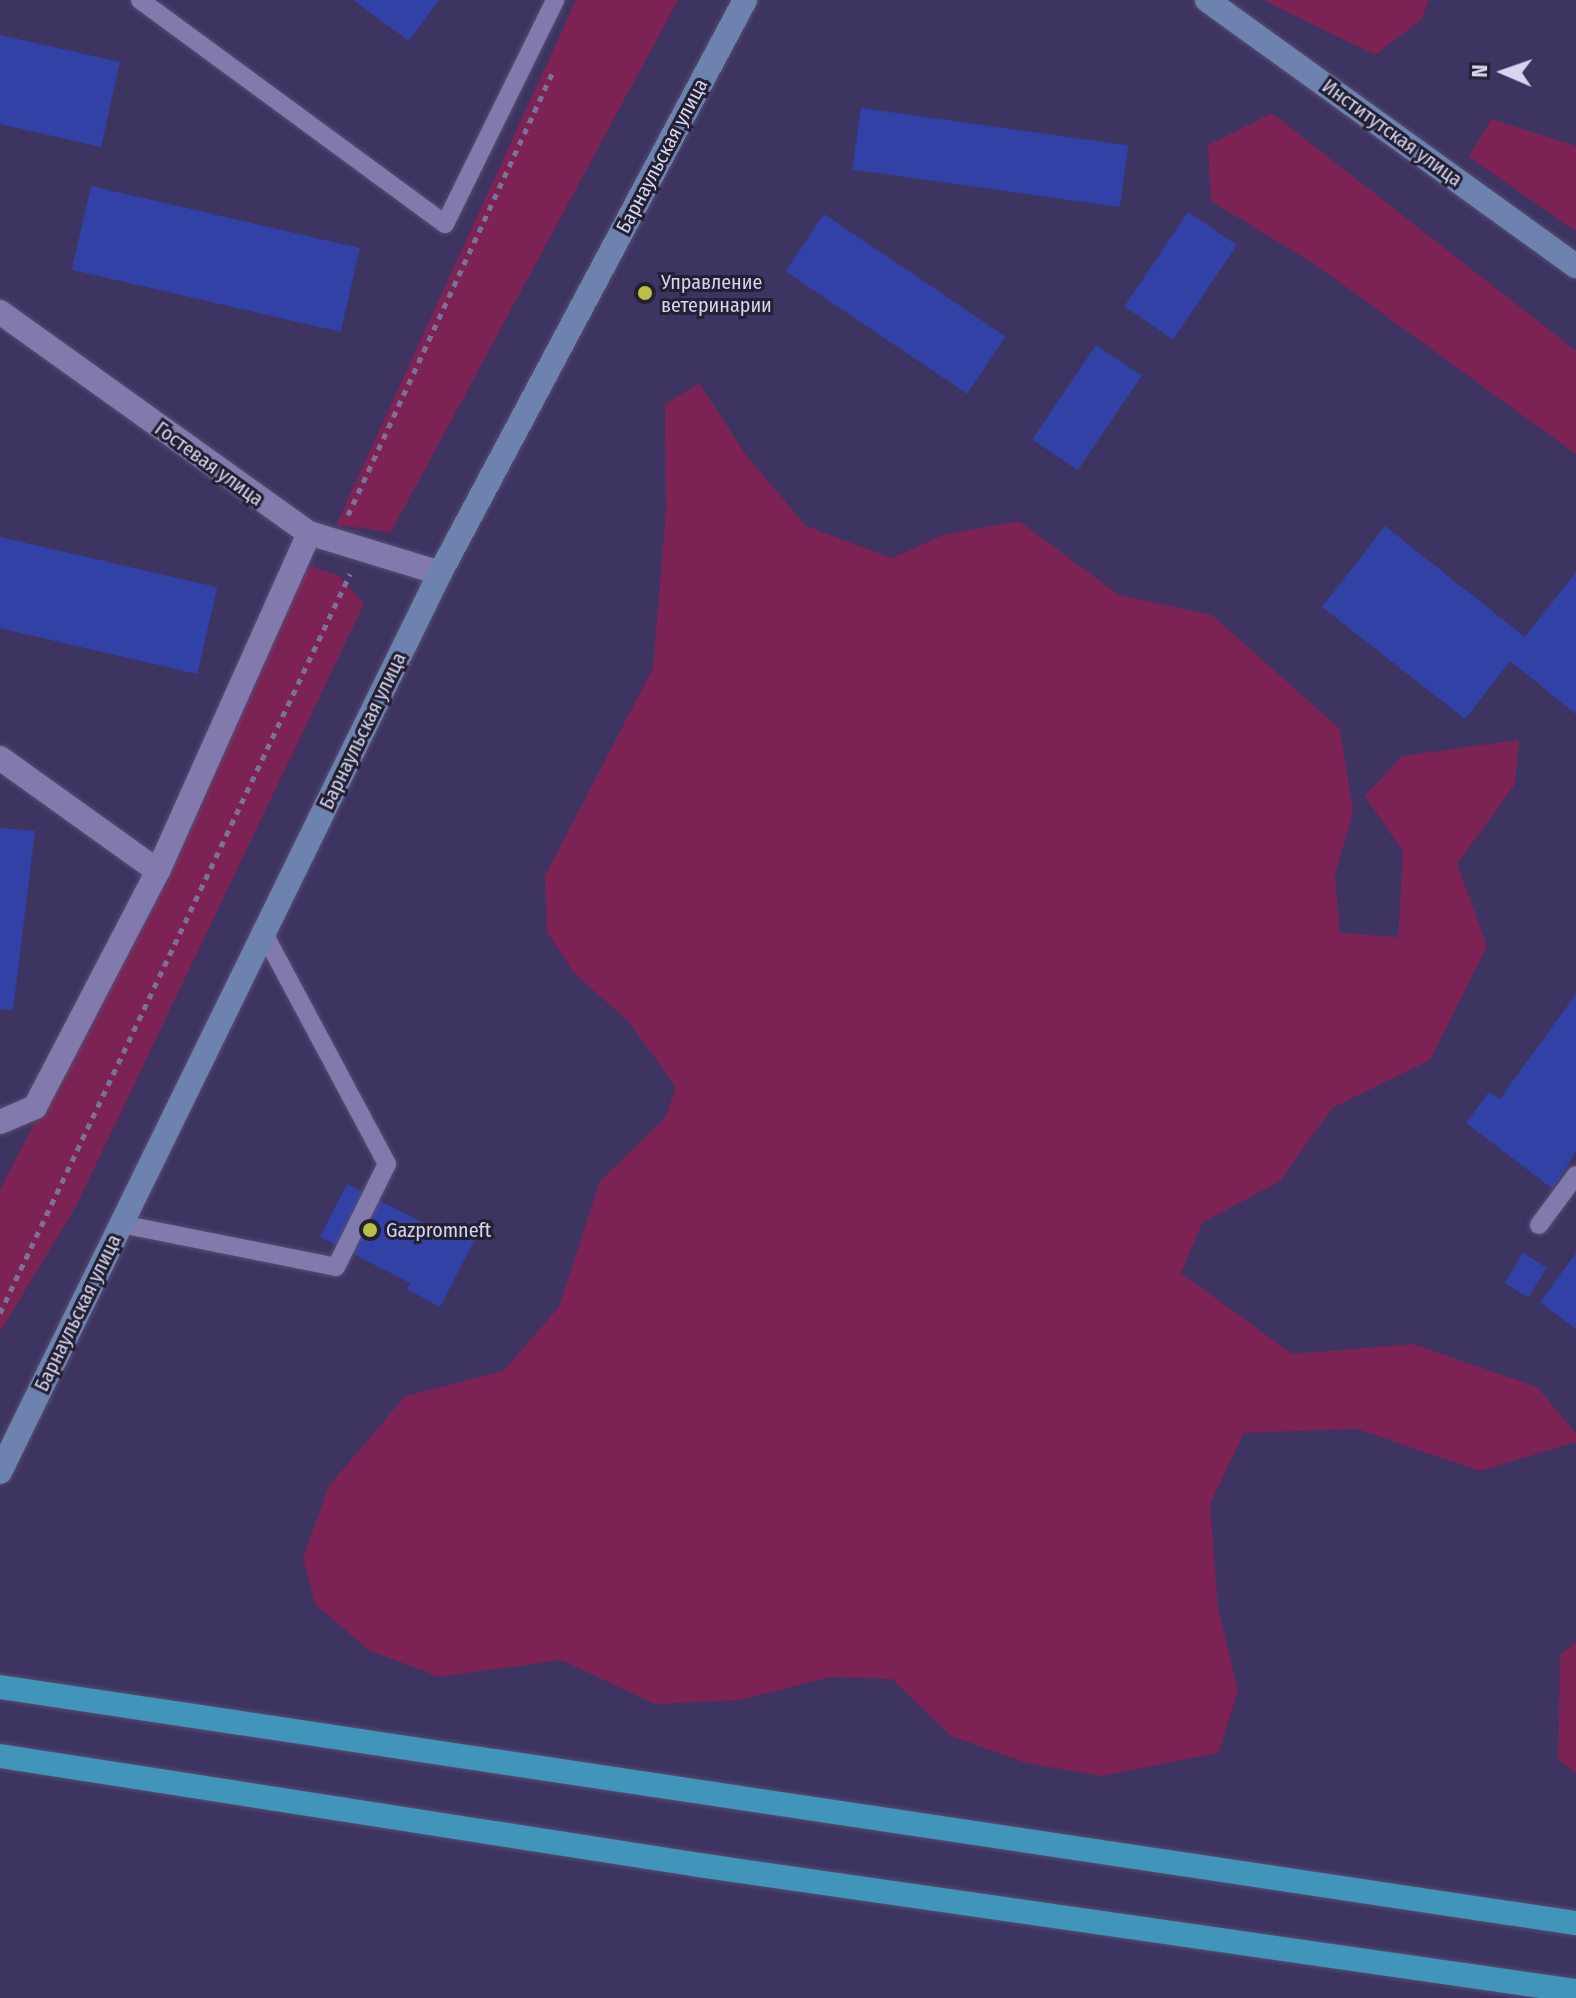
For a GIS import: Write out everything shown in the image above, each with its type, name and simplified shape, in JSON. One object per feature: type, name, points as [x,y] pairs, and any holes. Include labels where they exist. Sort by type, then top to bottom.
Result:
[{"type":"highway","points":[[0,1687],[1576,1923]]},
{"type":"highway","points":[[0,1756],[715,1868],[1576,1991]]},
{"type":"street","name":"Барнаульская улица","points":[[0,1472],[440,573],[745,0]]},
{"type":"street","name":"Институтская улица","points":[[1207,0],[1576,266]]},
{"type":"street","name":"Гостевая улица","points":[[0,312],[309,533],[440,573]]},
{"type":"street","points":[[0,1122],[35,1107],[158,871],[309,533]]},
{"type":"street","points":[[0,758],[158,871]]},
{"type":"lane","points":[[140,0],[445,224],[555,0]]},
{"type":"lane","points":[[121,1224],[336,1267],[387,1164],[264,934]]},
{"type":"lane","points":[[1539,1225],[1576,1175]]},
{"type":"path","points":[[0,1313],[351,572],[336,541],[560,57]]},
{"type":"shaded area","points":[[576,0],[678,0],[391,532],[336,525]]},
{"type":"shaded area","points":[[1263,0],[1429,0],[1421,20],[1375,55]]},
{"type":"shaded area","points":[[1272,113],[1576,351],[1576,454],[1316,265],[1211,201],[1208,145]]},
{"type":"shaded area","points":[[1491,119],[1576,146],[1576,231],[1469,157]]},
{"type":"shaded area","points":[[699,383],[746,455],[806,526],[892,558],[943,535],[1019,521],[1119,595],[1212,615],[1340,729],[1353,812],[1335,875],[1340,933],[1398,937],[1403,852],[1365,796],[1402,756],[1519,740],[1515,784],[1457,864],[1487,946],[1430,1060],[1332,1108],[1280,1181],[1202,1223],[1181,1273],[1292,1354],[1413,1344],[1537,1387],[1576,1433],[1576,1442],[1480,1471],[1357,1429],[1244,1433],[1210,1504],[1218,1608],[1238,1691],[1218,1753],[1102,1776],[1026,1763],[951,1736],[892,1679],[830,1677],[740,1700],[655,1704],[561,1660],[439,1677],[369,1650],[316,1605],[303,1558],[329,1486],[405,1396],[503,1371],[559,1307],[600,1181],[665,1118],[676,1087],[628,1021],[574,973],[547,932],[545,876],[653,668],[666,511],[665,404]]},
{"type":"shaded area","points":[[305,564],[340,576],[364,604],[76,1206],[0,1332],[0,1190],[84,1027]]},
{"type":"shaded area","points":[[1576,1642],[1576,1774],[1558,1759],[1560,1655]]},
{"type":"building","points":[[353,0],[439,0],[409,41]]},
{"type":"building","points":[[0,35],[120,62],[101,147],[0,124]]},
{"type":"building","points":[[861,108],[1128,146],[1120,207],[852,169]]},
{"type":"building","points":[[91,186],[360,248],[341,332],[72,270]]},
{"type":"building","points":[[1188,212],[1237,245],[1173,340],[1124,307]]},
{"type":"building","points":[[824,214],[1006,336],[967,394],[785,271]]},
{"type":"building","points":[[1096,345],[1142,376],[1078,470],[1032,440]]},
{"type":"building","points":[[1385,526],[1525,637],[1576,572],[1576,714],[1510,661],[1465,719],[1322,607]]},
{"type":"building","points":[[0,537],[217,587],[197,674],[0,628]]},
{"type":"building","points":[[0,828],[35,831],[13,1010],[0,1009]]},
{"type":"building","points":[[1576,994],[1576,1151],[1553,1189],[1466,1123],[1489,1092],[1500,1099]]},
{"type":"building","points":[[347,1184],[437,1230],[440,1224],[474,1241],[440,1307],[407,1289],[410,1283],[320,1237]]},
{"type":"building","points":[[1523,1253],[1547,1268],[1528,1298],[1504,1283]]},
{"type":"building","points":[[1576,1253],[1576,1329],[1540,1302]]},
{"type":"place","name":"Управление ветеринарии","points":[[645,293]]},
{"type":"place","name":"Gazpromneft","points":[[370,1230]]}]
